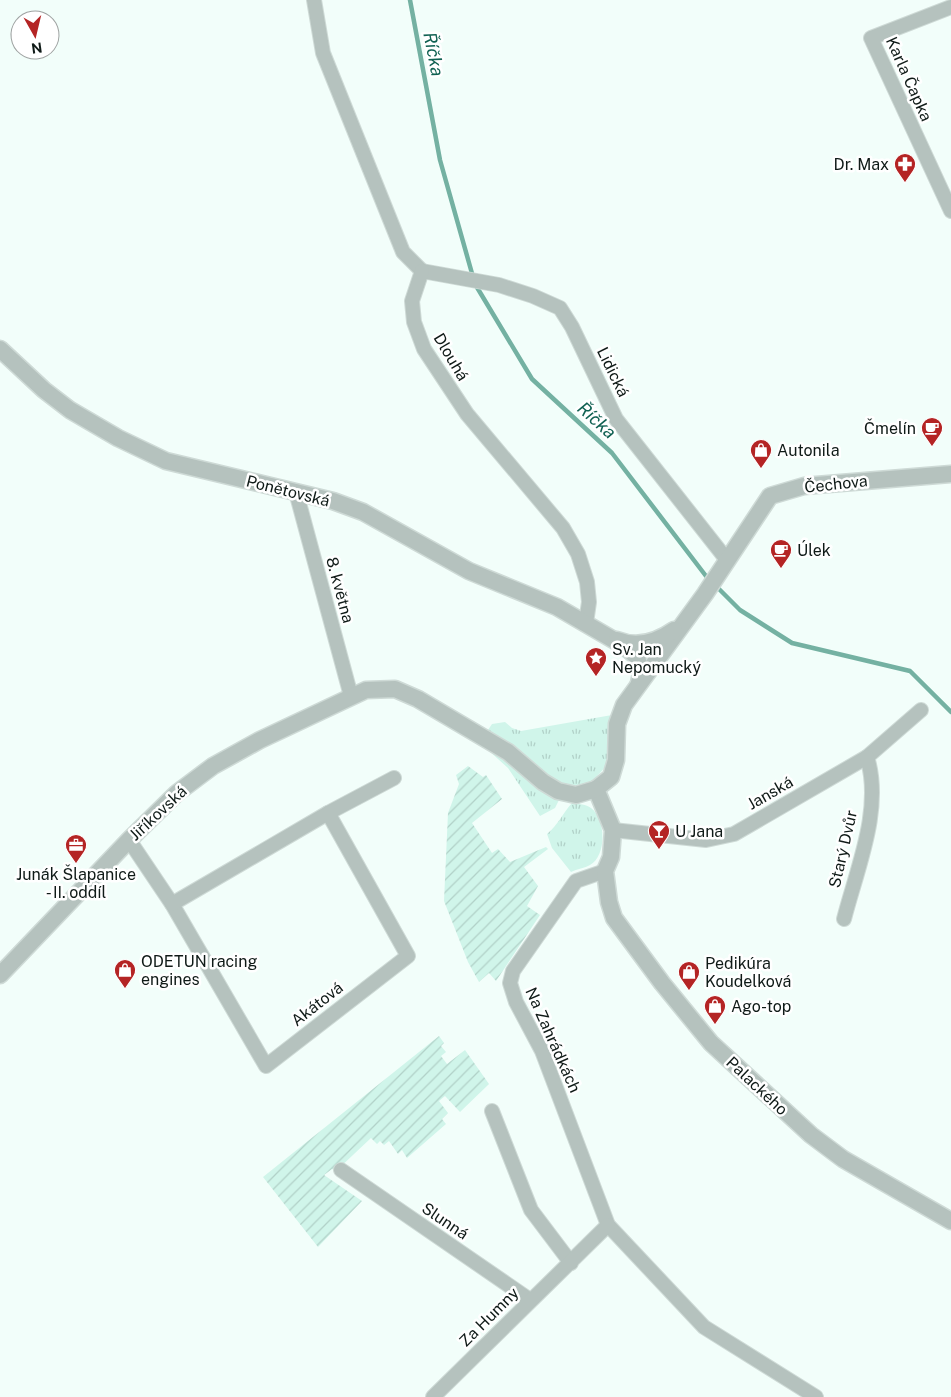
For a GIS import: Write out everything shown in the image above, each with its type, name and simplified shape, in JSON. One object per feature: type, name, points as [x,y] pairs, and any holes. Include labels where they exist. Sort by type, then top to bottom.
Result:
[{"type":"street","points":[[314,0],[316,20],[327,62],[403,252],[422,271]]},
{"type":"street","name":"Karla Čapka","points":[[951,7],[871,38],[951,211]]},
{"type":"street","name":"Lidická","points":[[422,271],[498,285],[533,296],[560,308],[572,327],[616,419],[724,565]]},
{"type":"street","name":"Dlouhá","points":[[422,271],[412,301],[414,322],[424,349],[446,386],[467,414],[563,528],[578,554],[587,582],[589,602],[586,624]]},
{"type":"street","name":"Ponětovská","points":[[0,349],[44,390],[70,410],[118,438],[166,461],[333,501],[363,512],[469,571],[557,607],[606,635]]},
{"type":"street","name":"Čechova","points":[[596,789],[611,777],[616,760],[617,724],[624,705],[706,594],[770,496],[804,486],[951,474]]},
{"type":"street","name":"8. května","points":[[296,492],[350,696]]},
{"type":"street","points":[[606,635],[624,642],[644,643],[660,640],[682,625]]},
{"type":"street","points":[[606,635],[637,656],[640,673],[639,683]]},
{"type":"street","name":"Jiříkovská","points":[[0,975],[177,792],[213,766],[350,696],[366,690],[395,689],[418,699],[508,752],[543,782],[558,791],[576,795],[596,789]]},
{"type":"street","name":"Janská","points":[[613,830],[706,840],[734,834],[867,757],[921,710]]},
{"type":"street","name":"Starý Dvůr","points":[[844,919],[871,816],[872,773],[867,757]]},
{"type":"street","points":[[172,904],[328,813],[394,778]]},
{"type":"street","points":[[596,789],[613,830],[611,857],[605,871]]},
{"type":"street","name":"Akátová","points":[[129,840],[172,904],[266,1066],[408,956],[328,813]]},
{"type":"street","name":"Palackého","points":[[605,871],[608,902],[614,918],[662,983],[711,1043],[811,1135],[843,1158],[951,1221]]},
{"type":"street","name":"Na Zahrádkách","points":[[605,871],[576,881],[513,971],[510,983],[516,1002],[542,1051],[608,1225],[704,1327],[816,1397]]},
{"type":"street","points":[[492,1111],[531,1210],[571,1263],[608,1225]]},
{"type":"street","name":"Slunná","points":[[340,1170],[530,1300]]},
{"type":"street","name":"Za Humny","points":[[433,1397],[530,1300],[571,1263]]},
{"type":"green space","points":[[612,715],[608,764],[592,782],[579,786],[566,786],[554,780],[515,746],[488,730],[492,724],[505,722],[512,728],[521,731]]},
{"type":"green space","points":[[488,750],[507,762],[532,784],[559,800],[555,808],[540,816],[508,768]]},
{"type":"green space","points":[[468,766],[483,777],[486,775],[502,799],[472,823],[492,853],[498,849],[510,862],[546,847],[548,849],[524,867],[538,886],[527,906],[540,915],[496,981],[489,973],[479,982],[468,962],[444,901],[448,813],[459,784],[456,775]]},
{"type":"green space","points":[[572,803],[587,806],[596,813],[602,828],[602,846],[596,860],[588,866],[571,872],[552,848],[547,834]]},
{"type":"green space","points":[[439,1036],[444,1043],[441,1046],[446,1052],[441,1056],[447,1064],[465,1050],[489,1084],[460,1112],[445,1096],[439,1101],[448,1113],[442,1119],[446,1124],[407,1158],[402,1150],[398,1154],[389,1141],[384,1145],[380,1141],[377,1144],[371,1138],[336,1171],[332,1169],[324,1175],[362,1201],[318,1247],[263,1177]]},
{"type":"waterway","name":"Říčka","points":[[410,0],[440,160],[473,277]]},
{"type":"waterway","name":"Říčka","points":[[475,284],[532,379],[612,453],[709,580]]},
{"type":"waterway","name":"Říčka","points":[[715,585],[740,610],[792,643],[910,671],[951,712]]},
{"type":"place","name":"Dr. Max","points":[[905,183]]},
{"type":"place","name":"Čmelín","points":[[932,447]]},
{"type":"place","name":"Autonila","points":[[761,469]]},
{"type":"place","name":"Úlek","points":[[781,569]]},
{"type":"place","name":"Sv. Jan Nepomucký","points":[[596,677]]},
{"type":"place","name":"U Jana","points":[[659,850]]},
{"type":"place","name":"Junák Šlapanice - II. oddíl","points":[[76,864]]},
{"type":"place","name":"ODETUN racing engines","points":[[125,989]]},
{"type":"place","name":"Pedikúra Koudelková","points":[[689,991]]},
{"type":"place","name":"Ago-top","points":[[715,1025]]}]
